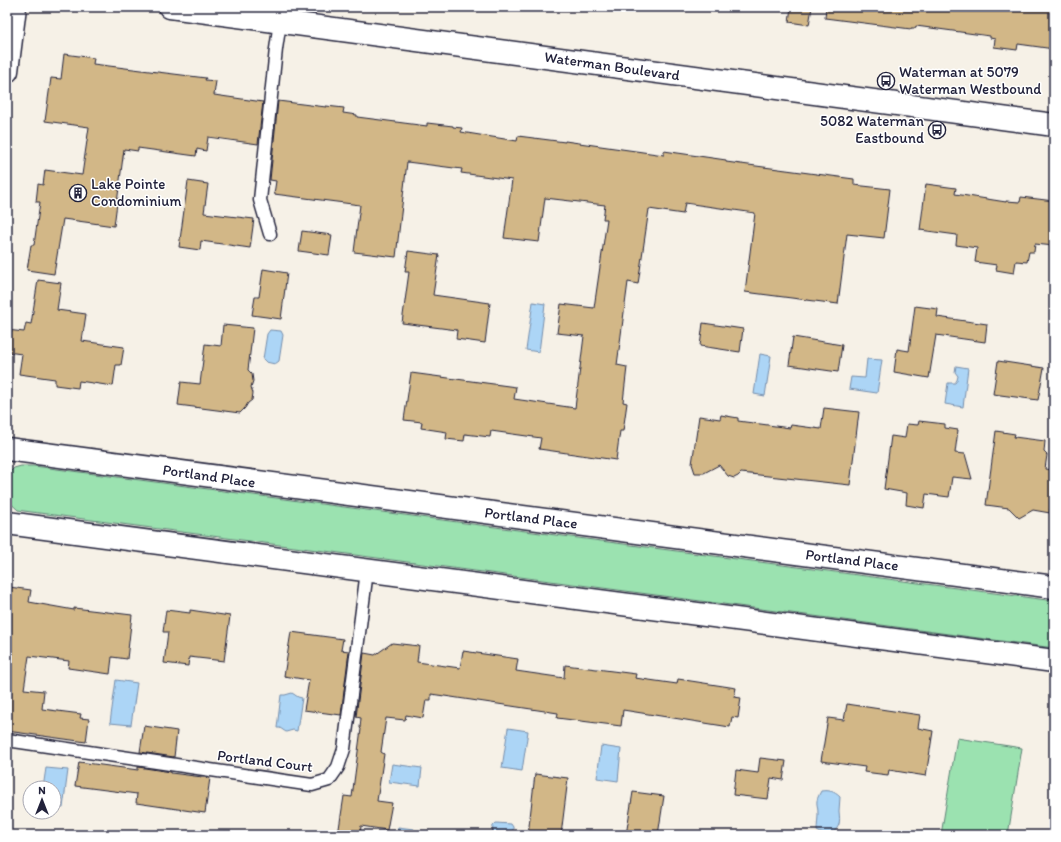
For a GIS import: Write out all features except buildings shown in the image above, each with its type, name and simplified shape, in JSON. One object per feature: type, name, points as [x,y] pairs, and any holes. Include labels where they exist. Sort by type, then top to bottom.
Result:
[{"type":"street","points":[[7,71],[15,7]]},
{"type":"street","name":"Waterman Boulevard","points":[[170,7],[1054,125]]},
{"type":"street","name":"Portland Place","points":[[7,449],[1054,587]]},
{"type":"street","points":[[7,523],[1054,661]]},
{"type":"lane","points":[[270,234],[260,200],[280,22]]},
{"type":"lane","name":"Portland Court","points":[[7,740],[312,785],[329,780],[338,767],[344,749],[367,571]]},
{"type":"green space","points":[[21,466],[34,466],[1054,601],[1054,648],[18,510],[7,500],[7,475],[14,468]]},
{"type":"green space","points":[[957,738],[1022,748],[1008,835],[941,835]]},
{"type":"water","points":[[533,302],[545,304],[539,352],[526,350]]},
{"type":"water","points":[[270,330],[281,331],[283,335],[279,361],[275,364],[266,362],[263,359],[267,334]]},
{"type":"water","points":[[760,354],[771,356],[765,396],[754,394]]},
{"type":"water","points":[[867,359],[882,360],[877,393],[849,389],[851,377],[865,378]]},
{"type":"water","points":[[956,366],[968,368],[963,407],[945,404],[948,383],[955,383],[957,380],[958,376],[955,372]]},
{"type":"water","points":[[116,680],[137,683],[131,725],[110,723]]},
{"type":"water","points":[[292,693],[302,698],[297,731],[293,730],[286,732],[280,728],[277,728],[281,695]]},
{"type":"water","points":[[508,728],[528,731],[522,771],[502,768]]},
{"type":"water","points":[[601,746],[621,749],[618,781],[597,778]]},
{"type":"water","points":[[392,764],[422,768],[420,786],[389,782]]},
{"type":"water","points":[[46,768],[68,770],[63,808],[62,780],[44,780]]},
{"type":"water","points":[[821,791],[831,791],[840,797],[839,824],[837,829],[831,835],[817,831],[817,801]]},
{"type":"water","points":[[496,823],[511,824],[513,827],[513,835],[492,835],[493,826]]},
{"type":"water","points":[[398,827],[414,829],[413,835],[397,835]]},
{"type":"place","name":"Waterman at 5079 Waterman Westbound","points":[[886,81]]},
{"type":"place","name":"5082 Waterman Eastbound","points":[[937,130]]},
{"type":"place","name":"Lake Pointe Condominium","points":[[78,193]]}]
